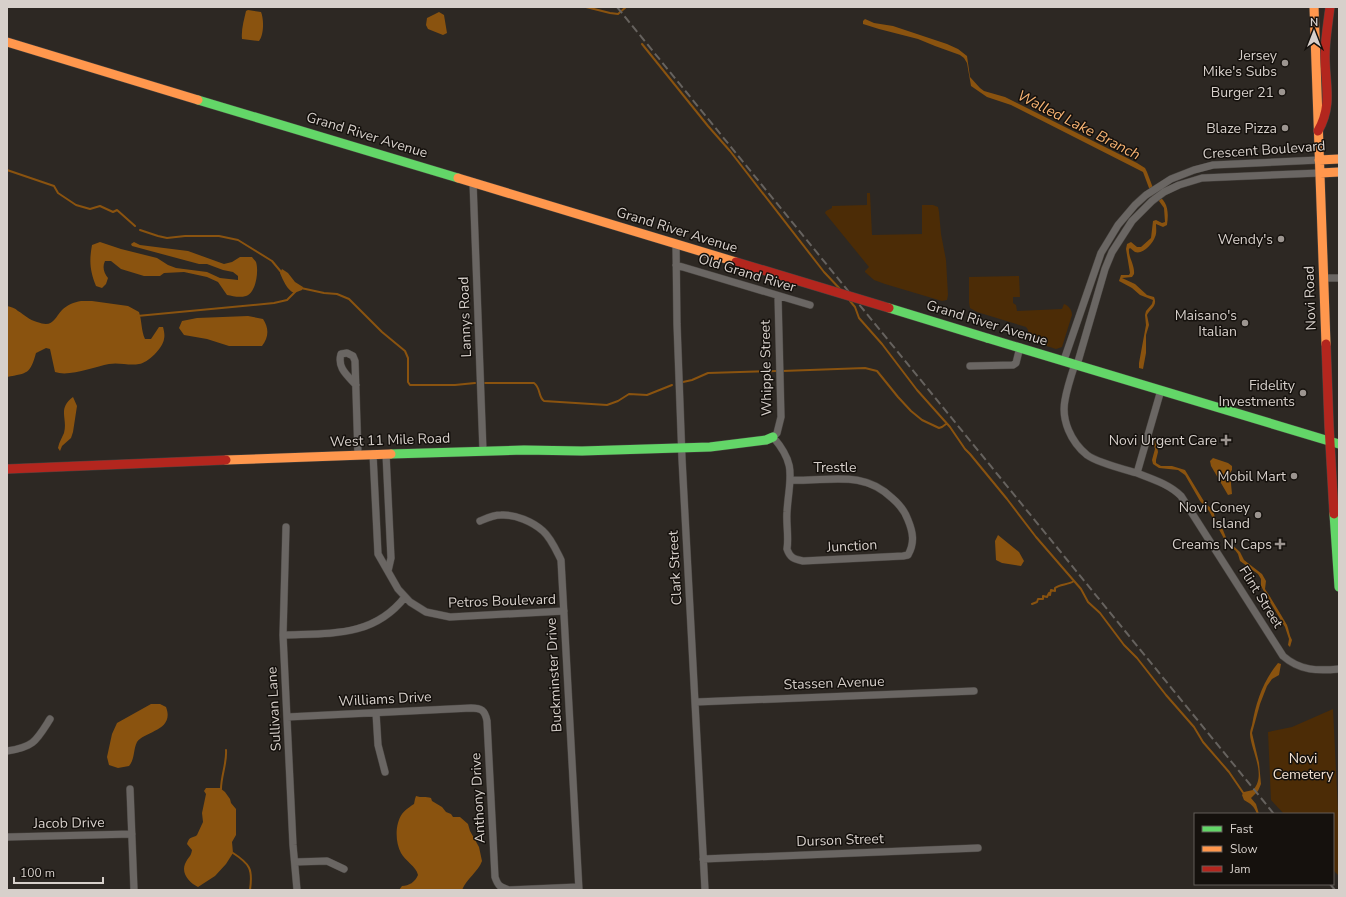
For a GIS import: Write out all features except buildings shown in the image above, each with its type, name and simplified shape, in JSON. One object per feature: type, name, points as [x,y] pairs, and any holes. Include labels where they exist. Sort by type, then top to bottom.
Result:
[{"type":"main road","name":"Novi Road","points":[[1314,7],[1330,441],[1339,587]]},
{"type":"main road","points":[[1318,131],[1324,123],[1327,113],[1325,56],[1330,7]]},
{"type":"main road","name":"Grand River Avenue","points":[[7,42],[1339,444]]},
{"type":"main road","name":"Crescent Boulevard","points":[[1319,160],[1339,159]]},
{"type":"main road","name":"Crescent Boulevard","points":[[1320,173],[1339,172]]},
{"type":"main road","name":"West 11 Mile Road","points":[[7,469],[219,459],[373,454],[532,450],[582,451],[710,447],[766,440],[773,437]]},
{"type":"street","name":"Crescent Boulevard","points":[[1064,360],[1101,253],[1118,225],[1146,195],[1171,179],[1194,170],[1214,165],[1319,160]]},
{"type":"street","name":"Crescent Boulevard","points":[[1076,364],[1101,281],[1112,252],[1125,231],[1140,212],[1152,201],[1174,187],[1202,178],[1320,173]]},
{"type":"street","name":"Lannys Road","points":[[473,182],[483,451]]},
{"type":"street","name":"Clark Street","points":[[676,244],[677,324],[682,448],[705,890]]},
{"type":"street","name":"Old Grand River","points":[[676,265],[810,305]]},
{"type":"street","points":[[1324,278],[1339,278]]},
{"type":"street","name":"Whipple Street","points":[[773,437],[777,433],[781,417],[778,296]]},
{"type":"street","points":[[970,366],[1013,365],[1016,363],[1020,347]]},
{"type":"street","name":"Flint Street","points":[[1076,364],[1064,401],[1064,417],[1068,432],[1076,444],[1088,456],[1175,490],[1181,496],[1284,656],[1294,664],[1308,670],[1320,671],[1339,669]]},
{"type":"street","points":[[356,385],[358,455]]},
{"type":"street","points":[[1137,474],[1161,390]]},
{"type":"street","points":[[773,437],[786,454],[789,463],[791,480]]},
{"type":"street","name":"Petros Boulevard","points":[[373,454],[378,554],[398,589],[405,597],[426,612],[450,617],[564,611]]},
{"type":"street","points":[[386,454],[391,558],[388,571]]},
{"type":"street","name":"Trestle","points":[[791,480],[859,479],[872,484],[887,492],[899,504],[906,514],[912,534],[912,544]]},
{"type":"street","name":"Junction","points":[[791,480],[787,512],[787,549],[788,553],[793,558],[802,561],[903,556],[908,555],[912,544]]},
{"type":"street","points":[[375,510],[389,510]]},
{"type":"street","name":"Buckminster Drive","points":[[480,521],[491,516],[502,514],[517,517],[533,524],[544,531],[551,540],[561,560],[578,888]]},
{"type":"street","name":"Sullivan Lane","points":[[286,527],[283,635],[297,890]]},
{"type":"street","points":[[283,635],[343,632],[367,626],[386,616],[398,606],[405,597]]},
{"type":"street","name":"Stassen Avenue","points":[[696,702],[974,691]]},
{"type":"street","name":"Williams Drive","points":[[288,717],[477,708],[483,710]]},
{"type":"street","name":"Anthony Drive","points":[[483,710],[486,714],[487,720],[495,877],[498,885],[501,888],[509,890],[578,888]]},
{"type":"street","points":[[376,713],[378,745],[384,772]]},
{"type":"street","points":[[7,751],[31,745],[50,719]]},
{"type":"street","points":[[130,789],[134,890]]},
{"type":"street","name":"Jacob Drive","points":[[7,837],[132,834]]},
{"type":"street","name":"Durson Street","points":[[703,859],[978,848]]},
{"type":"street","points":[[295,862],[327,862],[344,869]]},
{"type":"green space","points":[[867,193],[870,193],[872,235],[922,234],[922,205],[933,205],[938,207],[946,260],[947,300],[942,301],[885,284],[874,280],[865,272],[869,267],[825,213],[832,208],[832,206],[867,205]]},
{"type":"green space","points":[[1019,276],[1020,297],[1013,297],[1013,303],[1016,305],[1017,311],[1062,309],[1064,304],[1071,310],[1072,315],[1062,347],[1056,349],[1031,341],[1026,327],[977,312],[970,308],[969,277]]},
{"type":"green space","name":"Novi Cemetery","points":[[1333,709],[1339,832],[1339,876],[1334,871],[1334,813],[1283,813],[1271,800],[1268,732],[1292,727]]},
{"type":"shaded area","points":[[246,11],[261,12],[263,27],[262,35],[259,41],[242,39]]},
{"type":"shaded area","points":[[439,12],[444,15],[447,33],[443,35],[428,29],[426,25],[427,18]]},
{"type":"shaded area","points":[[865,19],[874,23],[893,26],[958,49],[967,56],[970,77],[984,91],[1005,97],[1145,168],[1154,193],[1165,203],[1168,215],[1167,225],[1163,227],[1156,224],[1156,235],[1147,248],[1141,252],[1135,252],[1130,248],[1129,249],[1134,267],[1134,274],[1132,277],[1122,278],[1135,284],[1147,295],[1154,297],[1155,300],[1154,305],[1147,315],[1149,325],[1146,335],[1146,353],[1143,369],[1139,368],[1139,363],[1146,325],[1145,315],[1153,300],[1140,295],[1132,288],[1119,281],[1121,275],[1129,275],[1130,273],[1126,249],[1127,244],[1131,242],[1137,247],[1141,247],[1151,238],[1153,221],[1156,220],[1162,223],[1165,222],[1164,208],[1159,201],[1152,196],[1143,172],[1011,105],[987,97],[971,86],[967,63],[960,55],[918,39],[863,24]]},
{"type":"shaded area","points":[[100,242],[157,258],[176,268],[207,272],[220,278],[238,280],[238,276],[233,272],[207,264],[199,264],[132,246],[131,244],[134,242],[140,245],[188,251],[224,264],[232,262],[240,257],[252,257],[257,266],[256,281],[252,291],[249,294],[243,297],[236,297],[227,295],[218,282],[207,277],[184,272],[164,273],[160,276],[144,276],[121,269],[111,261],[105,261],[104,270],[108,278],[106,284],[102,288],[96,286],[92,276],[90,261],[92,245]]},
{"type":"shaded area","points":[[282,269],[288,273],[295,282],[303,287],[302,290],[294,293],[289,290],[280,273]]},
{"type":"shaded area","points":[[81,301],[128,306],[139,312],[145,339],[151,339],[159,327],[163,327],[164,338],[161,347],[151,358],[143,363],[116,363],[67,373],[55,372],[50,349],[46,348],[36,353],[30,369],[20,375],[7,377],[7,306],[16,309],[32,320],[42,324],[47,324],[52,322],[66,307]]},
{"type":"shaded area","points":[[248,316],[263,319],[265,322],[267,336],[262,346],[229,346],[207,339],[184,335],[179,328],[182,321],[197,318]]},
{"type":"shaded area","points":[[73,397],[77,406],[73,432],[71,438],[62,446],[60,451],[58,448],[65,428],[64,410],[68,401]]},
{"type":"shaded area","points":[[1155,437],[1158,452],[1156,463],[1161,466],[1172,466],[1185,470],[1205,503],[1213,510],[1215,518],[1223,530],[1227,540],[1240,552],[1244,560],[1262,574],[1266,581],[1265,589],[1287,625],[1292,640],[1290,647],[1288,645],[1289,639],[1285,627],[1261,586],[1261,579],[1258,574],[1240,561],[1235,550],[1228,546],[1209,511],[1200,501],[1185,475],[1178,470],[1159,468],[1153,464],[1152,460],[1155,449],[1152,438]]},
{"type":"shaded area","points":[[1213,458],[1228,463],[1232,466],[1230,473],[1232,494],[1228,495],[1211,466],[1210,461]]},
{"type":"shaded area","points":[[998,535],[1019,552],[1024,561],[1021,566],[1002,563],[996,560],[995,541]]},
{"type":"shaded area","points":[[1278,663],[1281,664],[1279,675],[1272,679],[1267,686],[1252,733],[1259,763],[1261,784],[1258,791],[1251,798],[1256,804],[1259,813],[1257,813],[1255,809],[1244,800],[1242,795],[1244,792],[1253,790],[1259,777],[1250,732],[1261,692]]},
{"type":"shaded area","points":[[151,704],[160,704],[166,707],[168,715],[163,726],[141,738],[137,742],[129,766],[118,768],[109,765],[107,757],[112,734],[117,723]]},
{"type":"shaded area","points":[[206,788],[220,788],[230,799],[231,803],[236,809],[236,835],[232,842],[233,853],[226,864],[215,876],[198,887],[187,878],[184,868],[192,850],[187,844],[188,841],[190,838],[197,835],[203,822],[202,813],[206,794],[204,791]]},
{"type":"shaded area","points":[[416,796],[431,798],[432,801],[442,807],[453,817],[460,817],[468,824],[470,831],[479,847],[482,861],[462,890],[399,890],[402,886],[412,883],[418,875],[415,869],[401,853],[397,838],[397,828],[400,818],[405,811],[414,804]]},
{"type":"waterway","name":"Walled Lake Branch","points":[[586,7],[618,14],[626,7]]},
{"type":"waterway","points":[[642,44],[730,151],[824,272],[841,290]]},
{"type":"waterway","points":[[7,170],[54,186],[58,193],[76,205],[90,209],[100,206],[113,212],[117,210],[135,226]]},
{"type":"waterway","points":[[140,230],[167,238],[185,236],[219,236],[238,240],[272,261],[282,273]]},
{"type":"waterway","points":[[301,288],[337,294],[349,299],[382,332],[405,351],[408,358],[408,382],[410,385],[455,385],[475,383]]},
{"type":"waterway","points":[[137,316],[274,303],[287,300],[296,291]]},
{"type":"waterway","points":[[850,301],[855,307],[859,318],[882,344],[917,390],[950,427],[965,449],[1007,499],[1036,537],[1081,589],[1088,602],[1100,613],[1124,645],[1137,658],[1166,695],[1194,727],[1203,742],[1229,772],[1244,794]]},
{"type":"waterway","points":[[782,371],[865,368],[877,371],[898,397],[922,420],[939,428],[946,424]]},
{"type":"waterway","points":[[683,382],[708,373],[776,371]]},
{"type":"waterway","points":[[485,383],[534,383],[538,387],[544,401],[607,405],[618,401],[629,394],[647,395],[672,385]]},
{"type":"waterway","points":[[1032,604],[1037,602],[1038,599],[1043,599],[1043,596],[1047,597],[1049,593],[1050,595],[1051,590],[1055,591],[1055,588],[1074,581]]},
{"type":"waterway","points":[[221,789],[226,760],[226,750]]},
{"type":"waterway","points":[[233,853],[243,860],[249,868],[251,877],[250,890]]},
{"type":"railway","points":[[617,7],[1273,813]]},
{"type":"railway","points":[[1331,885],[1335,890]]},
{"type":"traffic: fast","points":[[198,100],[458,178]]},
{"type":"traffic: fast","points":[[889,308],[987,338]]},
{"type":"traffic: fast","points":[[987,338],[1339,444]]},
{"type":"traffic: fast","points":[[391,454],[710,447],[766,440],[773,437]]},
{"type":"traffic: fast","points":[[1334,514],[1339,587]]},
{"type":"traffic: slow","points":[[1314,7],[1326,344]]},
{"type":"traffic: slow","points":[[7,42],[198,100]]},
{"type":"traffic: slow","points":[[1319,160],[1339,159]]},
{"type":"traffic: slow","points":[[1320,173],[1339,172]]},
{"type":"traffic: slow","points":[[458,178],[736,262]]},
{"type":"traffic: slow","points":[[226,460],[391,454]]},
{"type":"traffic: jam","points":[[1318,131],[1323,121],[1327,103],[1325,50],[1330,7]]},
{"type":"traffic: jam","points":[[736,262],[889,308]]},
{"type":"traffic: jam","points":[[1326,344],[1334,514]]},
{"type":"traffic: jam","points":[[7,469],[226,460]]},
{"type":"place","name":"Jersey Mike's Subs","points":[[1285,63]]},
{"type":"place","name":"Burger 21","points":[[1282,92]]},
{"type":"place","name":"Blaze Pizza","points":[[1285,128]]},
{"type":"place","name":"Wendy's","points":[[1281,239]]},
{"type":"place","name":"Maisano's Italian","points":[[1245,323]]},
{"type":"place","name":"Fidelity Investments","points":[[1303,393]]},
{"type":"place","name":"Novi Urgent Care","points":[[1226,440]]},
{"type":"place","name":"Mobil Mart","points":[[1294,476]]},
{"type":"place","name":"Novi Coney Island","points":[[1258,515]]},
{"type":"place","name":"Creams N' Caps","points":[[1280,544]]}]
